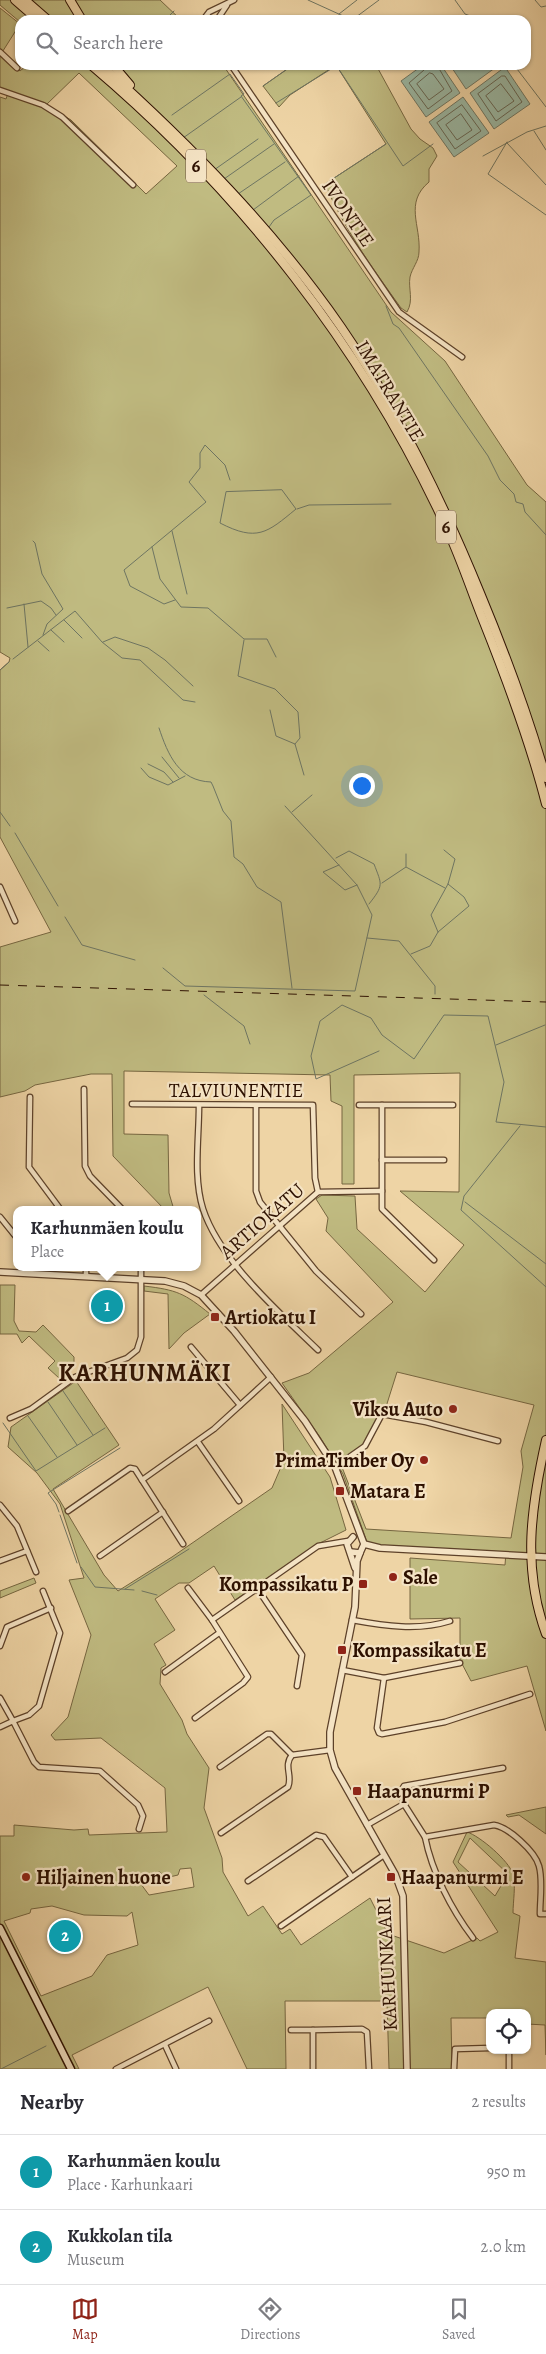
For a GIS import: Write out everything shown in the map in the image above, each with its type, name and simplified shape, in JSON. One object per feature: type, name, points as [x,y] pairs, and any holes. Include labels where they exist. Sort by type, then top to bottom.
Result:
[{"type":"highway","points":[[15,0],[32,15]]},
{"type":"highway","points":[[25,0],[42,15]]},
{"type":"highway","points":[[70,0],[79,15]]},
{"type":"highway","name":"IMATRANTIE","points":[[96,70],[164,133],[252,225],[328,323],[374,393],[411,458],[448,530],[496,650],[529,745],[546,804]]},
{"type":"highway","name":"IMATRANTIE","points":[[106,70],[232,193],[278,246],[341,327],[418,455],[453,528],[502,648],[546,778]]},
{"type":"highway","points":[[117,70],[137,98]]},
{"type":"highway","points":[[546,1440],[533,1505],[530,1556],[533,1589],[546,1634]]},
{"type":"main road","points":[[0,1928],[71,2069]]},
{"type":"street","points":[[207,15],[231,1]]},
{"type":"street","points":[[221,15],[231,1]]},
{"type":"street","points":[[0,52],[15,66]]},
{"type":"street","name":"IVONTIE","points":[[234,70],[399,312],[462,357]]},
{"type":"street","points":[[0,90],[38,103],[62,117],[133,184]]},
{"type":"street","points":[[0,887],[15,921]]},
{"type":"street","points":[[84,1089],[85,1166],[90,1176],[120,1206]]},
{"type":"street","points":[[30,1098],[29,1167],[58,1206]]},
{"type":"street","name":"TALVIUNENTIE","points":[[132,1104],[199,1106],[313,1105],[315,1178],[318,1192]]},
{"type":"street","points":[[359,1105],[453,1105]]},
{"type":"street","points":[[382,1105],[382,1191],[384,1212],[434,1260]]},
{"type":"street","points":[[199,1106],[199,1174],[203,1208],[216,1238],[274,1307],[318,1350]]},
{"type":"street","points":[[256,1106],[256,1191],[266,1211],[316,1271],[361,1314]]},
{"type":"street","points":[[382,1160],[444,1160]]},
{"type":"street","name":"ARTIOKATU","points":[[201,1295],[318,1192],[382,1191]]},
{"type":"street","points":[[0,1217],[2,1224],[13,1234]]},
{"type":"street","name":"KARHUNKAARI","points":[[0,1272],[14,1271]]},
{"type":"street","name":"KARHUNKAARI","points":[[40,1271],[141,1278],[177,1284],[201,1295],[305,1421],[335,1467],[363,1542],[356,1578],[352,1620],[330,1732],[330,1750],[335,1768],[395,1874],[403,1896],[407,2069]]},
{"type":"street","points":[[10,1418],[37,1406],[75,1377],[133,1354],[139,1346],[141,1337],[141,1271]]},
{"type":"street","points":[[190,1347],[240,1405]]},
{"type":"street","points":[[142,1480],[198,1442],[270,1377]]},
{"type":"street","points":[[335,1467],[365,1446],[373,1435],[380,1416],[386,1414],[498,1441]]},
{"type":"street","points":[[198,1442],[239,1501]]},
{"type":"street","points":[[68,1511],[130,1468],[135,1469],[183,1544]]},
{"type":"street","points":[[0,1505],[17,1526],[36,1572]]},
{"type":"street","points":[[100,1556],[163,1512]]},
{"type":"street","name":"KARHUNKAARI","points":[[355,1520],[350,1544],[356,1578]]},
{"type":"street","points":[[212,1620],[318,1546],[333,1543],[350,1544],[363,1542],[380,1548]]},
{"type":"street","points":[[350,1544],[361,1552],[380,1548],[546,1557]]},
{"type":"street","points":[[0,1561],[27,1550]]},
{"type":"street","points":[[188,1588],[212,1620],[248,1677],[243,1683],[195,1718]]},
{"type":"street","points":[[257,1588],[302,1655],[297,1686]]},
{"type":"street","points":[[0,1727],[29,1715],[39,1706],[60,1634],[43,1591]]},
{"type":"street","points":[[0,1646],[7,1627],[51,1608]]},
{"type":"street","points":[[352,1620],[382,1626],[413,1627],[439,1625],[450,1621]]},
{"type":"street","points":[[165,1672],[219,1633]]},
{"type":"street","points":[[342,1670],[384,1678],[460,1663]]},
{"type":"street","points":[[384,1678],[377,1722],[378,1733],[392,1733],[445,1722],[530,1694]]},
{"type":"street","points":[[0,1698],[34,1762],[40,1766],[100,1770],[138,1805],[143,1816],[139,1829]]},
{"type":"street","points":[[220,1767],[267,1734],[276,1737],[292,1755]]},
{"type":"street","points":[[292,1755],[330,1750]]},
{"type":"street","points":[[221,1833],[288,1787],[290,1783],[287,1765],[292,1755]]},
{"type":"street","points":[[474,1938],[464,1926],[430,1862],[425,1837],[404,1804],[401,1791],[404,1786],[503,1768]]},
{"type":"street","points":[[367,1825],[404,1804]]},
{"type":"street","points":[[425,1837],[494,1825],[507,1829],[536,1859],[539,1867],[540,1914],[546,1914]]},
{"type":"street","points":[[248,1881],[316,1835],[324,1837],[352,1877]]},
{"type":"street","points":[[282,1926],[384,1854]]},
{"type":"street","points":[[116,2069],[209,2021]]},
{"type":"street","points":[[291,2030],[362,2029],[367,2032],[369,2069]]},
{"type":"street","points":[[313,2030],[313,2069]]},
{"type":"street","points":[[165,2045],[176,2069]]},
{"type":"street","points":[[454,2069],[455,2049],[486,2048]]},
{"type":"street","points":[[509,2054],[509,2069]]},
{"type":"shaded area","points":[[0,0],[160,0],[176,15],[15,15],[15,18],[0,5]]},
{"type":"shaded area","points":[[0,8],[15,20],[15,32],[1,54],[15,67],[15,70],[226,70],[391,312],[445,361],[527,485],[546,502],[546,1731],[527,1666],[471,1681],[460,1660],[460,1618],[410,1619],[410,1558],[505,1565],[506,1552],[377,1545],[367,1542],[343,1474],[282,1383],[309,1373],[393,1302],[326,1231],[328,1218],[316,1199],[322,1195],[355,1196],[357,1229],[425,1292],[464,1245],[400,1191],[459,1192],[460,1073],[354,1075],[354,1184],[342,1184],[342,1106],[331,1101],[330,1075],[124,1071],[124,1134],[168,1135],[169,1193],[173,1206],[161,1206],[113,1156],[112,1074],[91,1074],[35,1085],[25,1091],[0,1097],[0,947],[51,932],[0,837],[0,670],[9,662],[10,658],[0,652],[0,97],[6,99],[8,93],[0,91]],"holes":[[[79,73],[177,166],[146,194],[71,120],[46,105]],[[397,1372],[534,1405],[521,1451],[523,1467],[511,1538],[366,1529],[340,1462],[363,1446],[371,1435],[379,1415],[385,1410]]]},
{"type":"shaded area","points":[[286,70],[328,70],[290,95],[279,107],[263,86]]},
{"type":"shaded area","points":[[339,70],[379,70],[411,129],[420,139],[433,148],[437,156],[429,169],[429,182],[421,190],[415,206],[419,252],[410,277],[410,303],[407,312],[401,308],[360,248],[341,217],[325,184],[386,144]]},
{"type":"shaded area","points":[[0,1285],[15,1285],[14,1321],[19,1331],[36,1332],[43,1325],[74,1357],[74,1366],[59,1378],[48,1368],[55,1361],[29,1336],[22,1343],[17,1334],[0,1334]]},
{"type":"shaded area","points":[[144,1286],[173,1291],[193,1301],[210,1314],[184,1333],[169,1349],[168,1294],[144,1291]]},
{"type":"shaded area","points":[[76,1381],[119,1445],[53,1489],[104,1575],[118,1591],[172,1557],[272,1488],[284,1460],[282,1404],[330,1477],[346,1530],[316,1545],[235,1600],[214,1566],[189,1583],[179,1583],[155,1599],[175,1630],[154,1644],[166,1665],[161,1668],[160,1684],[182,1720],[187,1734],[209,1768],[204,1808],[222,1858],[223,1872],[248,1916],[263,1906],[282,1934],[290,1929],[301,1945],[370,1898],[388,1934],[444,1953],[477,1938],[480,1941],[498,1932],[453,1862],[467,1832],[473,1834],[500,1856],[513,1874],[513,1913],[520,1916],[515,1958],[546,1962],[546,2055],[545,2025],[531,2024],[531,2009],[486,2009],[486,2018],[451,2018],[452,2069],[389,2069],[387,2001],[285,2001],[286,2069],[247,2069],[208,1987],[72,2055],[79,2069],[0,2069],[0,1836],[14,1836],[14,1825],[74,1830],[88,1829],[89,1835],[167,1832],[165,1788],[101,1738],[55,1740],[51,1735],[68,1717],[91,1635],[69,1580],[84,1578],[60,1504],[37,1473],[8,1447],[11,1427]],"holes":[[[470,1838],[508,1874],[495,1896],[458,1862]],[[191,1868],[194,1887],[149,1895],[135,1876],[160,1872],[165,1878],[178,1875],[180,1869]],[[52,1906],[84,1915],[127,1916],[132,1912],[138,1945],[107,1955],[92,1976],[41,1996],[4,1921],[30,1913],[31,1909]]]},
{"type":"shaded area","points":[[34,1578],[36,1583],[0,1598],[0,1591]]},
{"type":"shaded area","points":[[546,1807],[546,1834],[519,1815],[508,1817],[506,1815]]},
{"type":"water","points":[[416,70],[444,70],[460,93],[426,117],[401,81]]},
{"type":"water","points":[[453,70],[492,70],[466,89]]},
{"type":"water","points":[[501,70],[507,70],[530,104],[494,129],[470,93]]},
{"type":"water","points":[[463,97],[489,133],[454,157],[429,122]]},
{"type":"waterway","points":[[308,0],[341,15]]},
{"type":"waterway","points":[[339,14],[357,0]]},
{"type":"waterway","points":[[359,15],[379,0]]},
{"type":"waterway","points":[[455,0],[468,15]]},
{"type":"waterway","points":[[535,0],[541,7],[546,6]]},
{"type":"waterway","points":[[170,15],[174,11]]},
{"type":"waterway","points":[[263,86],[286,70]]},
{"type":"waterway","points":[[276,103],[330,70]]},
{"type":"waterway","points":[[339,70],[403,166],[433,144]]},
{"type":"waterway","points":[[518,70],[546,107]]},
{"type":"waterway","points":[[172,115],[230,74],[244,94],[241,96],[311,195],[274,220],[269,227]]},
{"type":"waterway","points":[[183,138],[241,97]]},
{"type":"waterway","points":[[483,156],[527,132],[546,126]]},
{"type":"waterway","points":[[534,131],[546,150]]},
{"type":"waterway","points":[[214,170],[258,139]]},
{"type":"waterway","points":[[507,142],[488,174],[546,215]]},
{"type":"waterway","points":[[507,143],[546,185]]},
{"type":"waterway","points":[[224,179],[274,144]]},
{"type":"waterway","points":[[325,184],[386,144]]},
{"type":"waterway","points":[[238,194],[285,162]]},
{"type":"waterway","points":[[253,210],[299,176]]},
{"type":"waterway","points":[[386,306],[393,324],[399,328],[488,456],[500,480],[514,494],[516,502],[523,504],[525,512],[546,535]]},
{"type":"waterway","points":[[175,600],[164,604],[130,586],[124,570],[206,502],[189,482],[200,468],[200,453],[205,445],[225,465],[230,480]]},
{"type":"waterway","points":[[282,490],[296,509],[269,529],[253,533],[243,532],[220,523],[226,492],[282,490]]},
{"type":"waterway","points":[[297,509],[309,505],[391,504]]},
{"type":"waterway","points":[[172,531],[187,594]]},
{"type":"waterway","points":[[33,541],[42,574],[63,609],[47,624],[43,635]]},
{"type":"waterway","points":[[152,547],[160,579],[181,607],[208,608],[244,639],[267,639],[276,657]]},
{"type":"waterway","points":[[7,608],[41,601],[51,608],[56,615]]},
{"type":"waterway","points":[[24,604],[28,647]]},
{"type":"waterway","points":[[13,659],[75,611],[102,642],[122,658],[140,660],[183,700],[195,702]]},
{"type":"waterway","points":[[64,620],[82,638]]},
{"type":"waterway","points":[[51,630],[64,642]]},
{"type":"waterway","points":[[103,642],[115,637],[148,648],[165,660],[193,686]]},
{"type":"waterway","points":[[244,640],[238,676],[275,689],[298,712],[300,738],[295,744]]},
{"type":"waterway","points":[[38,641],[49,651]]},
{"type":"waterway","points":[[0,670],[9,662]]},
{"type":"waterway","points":[[270,710],[276,736],[295,744],[304,775]]},
{"type":"waterway","points":[[159,728],[166,748],[176,765],[191,777],[211,782],[223,811],[231,821],[234,857],[243,864],[257,887],[281,902],[292,988]]},
{"type":"waterway","points":[[162,757],[179,778]]},
{"type":"waterway","points":[[148,764],[164,772],[173,782]]},
{"type":"waterway","points":[[141,768],[149,777],[168,785],[185,776]]},
{"type":"waterway","points":[[292,812],[312,795]]},
{"type":"waterway","points":[[163,968],[185,986],[355,991],[372,915],[357,885],[285,806]]},
{"type":"waterway","points":[[0,812],[10,826]]},
{"type":"waterway","points":[[15,833],[58,906]]},
{"type":"waterway","points":[[438,932],[431,915],[448,884],[455,859],[444,850]]},
{"type":"waterway","points":[[336,858],[349,851],[374,864],[379,876],[380,885],[369,904]]},
{"type":"waterway","points":[[406,854],[406,866]]},
{"type":"waterway","points":[[339,865],[323,872],[345,890],[357,885]]},
{"type":"waterway","points":[[406,867],[445,888]]},
{"type":"waterway","points":[[382,883],[406,867]]},
{"type":"waterway","points":[[411,954],[430,946],[438,932],[469,906],[464,897],[448,884]]},
{"type":"waterway","points":[[65,917],[82,945],[135,960]]},
{"type":"waterway","points":[[367,938],[399,941],[435,986],[435,994]]},
{"type":"waterway","points":[[204,995],[244,1026],[250,1044]]},
{"type":"waterway","points":[[379,1051],[316,1079],[311,1056],[320,1021],[342,1005],[371,1018],[382,1035],[414,1059],[444,1015],[488,1016],[504,1082],[496,1122],[546,1127]]},
{"type":"waterway","points":[[496,1045],[545,1025]]},
{"type":"waterway","points":[[520,1126],[464,1196],[461,1210],[546,1287]]},
{"type":"waterway","points":[[465,1202],[546,1264]]},
{"type":"waterway","points":[[63,1391],[93,1435]]},
{"type":"waterway","points":[[48,1402],[77,1445]]},
{"type":"waterway","points":[[28,1416],[57,1457]]},
{"type":"waterway","points":[[3,1423],[36,1471],[105,1428]]},
{"type":"waterway","points":[[59,1512],[48,1493],[120,1448]]},
{"type":"waterway","points":[[60,1515],[77,1563]]},
{"type":"waterway","points":[[125,1589],[189,1549]]},
{"type":"waterway","points":[[81,1567],[95,1587],[134,1590]]},
{"type":"waterway","points":[[142,1591],[157,1595]]},
{"type":"waterway","points":[[1,2069],[46,2046]]},
{"type":"railway","points":[[0,985],[546,1002]]},
{"type":"place","name":"Karhunmäen koulu","points":[[107,1306]]},
{"type":"place","name":"Artiokatu I","points":[[215,1317]]},
{"type":"place","name":"Viksu Auto","points":[[453,1409]]},
{"type":"place","name":"PrimaTimber Oy","points":[[424,1460]]},
{"type":"place","name":"Matara E","points":[[340,1491]]},
{"type":"place","name":"Sale","points":[[393,1577]]},
{"type":"place","name":"Kompassikatu P","points":[[363,1584]]},
{"type":"place","name":"Kompassikatu E","points":[[342,1650]]},
{"type":"place","name":"Haapanurmi P","points":[[357,1791]]},
{"type":"place","name":"Hiljainen huone","points":[[26,1877]]},
{"type":"place","name":"Haapanurmi E","points":[[391,1877]]},
{"type":"place","name":"Kukkolan tila","points":[[65,1936]]},
{"type":"district","name":"KARHUNMÄKI","points":[[145,1373]]}]
